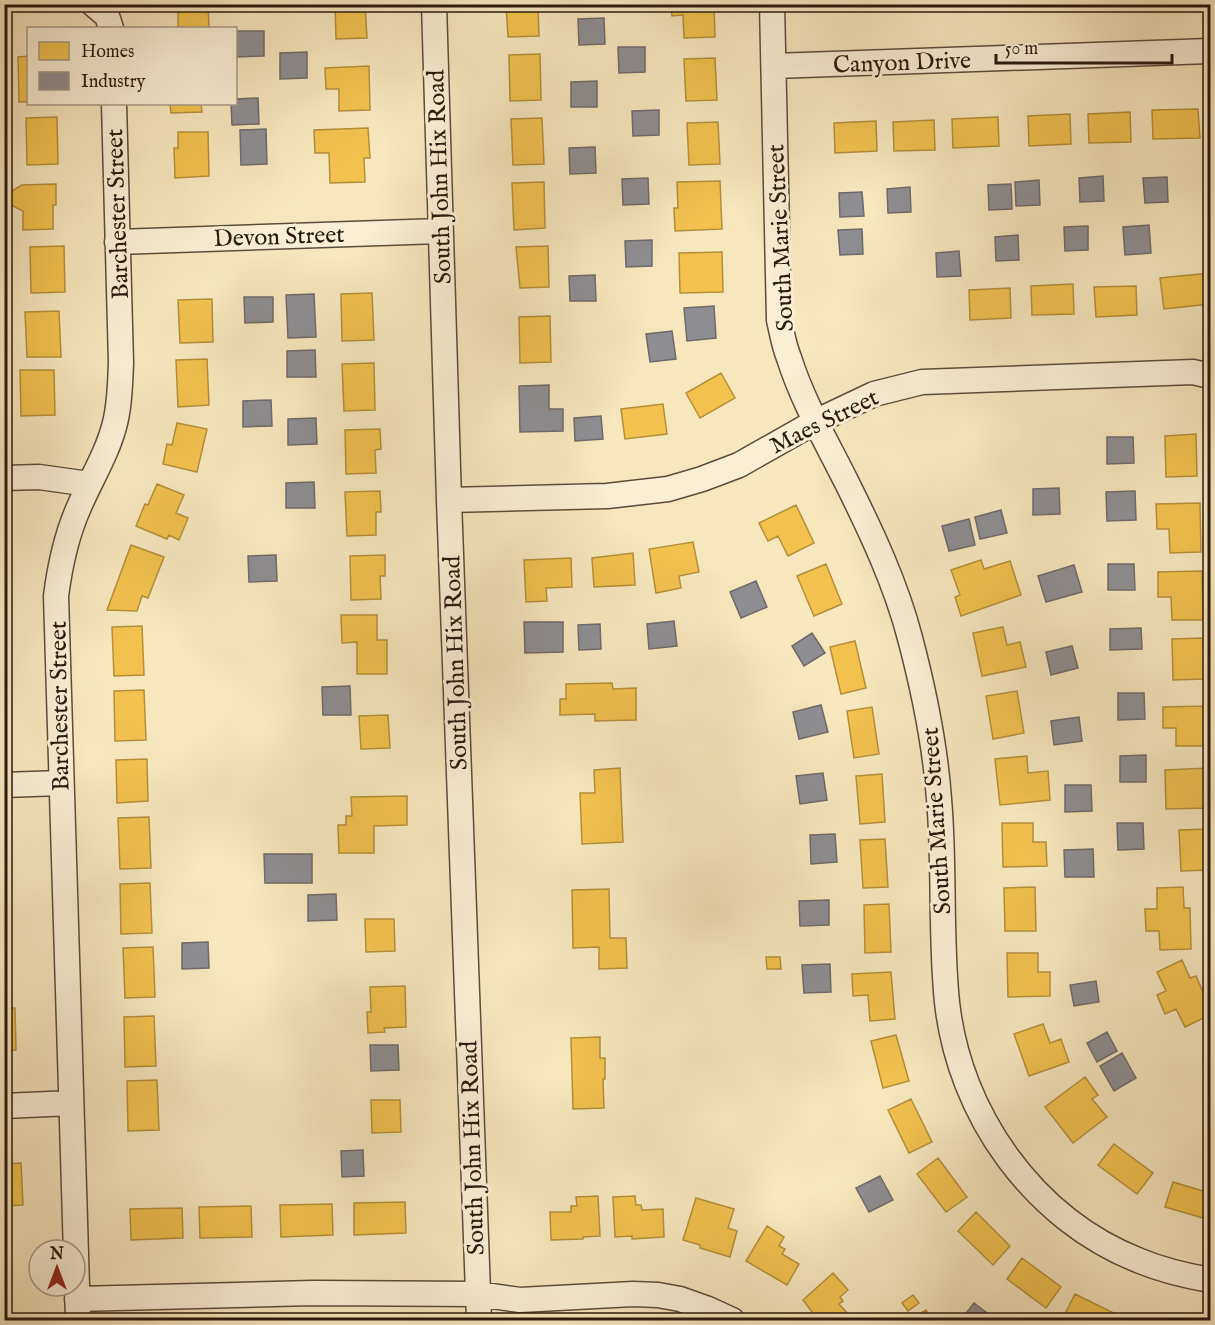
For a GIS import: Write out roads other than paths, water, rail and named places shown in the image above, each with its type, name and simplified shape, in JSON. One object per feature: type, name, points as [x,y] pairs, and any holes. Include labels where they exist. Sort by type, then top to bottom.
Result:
[{"type":"street","name":"South John Hix Road","points":[[434,4],[449,500],[479,1320]]},
{"type":"street","name":"South Marie Street","points":[[772,4],[779,320],[788,356],[815,422],[847,482],[890,577],[909,633],[924,689],[939,800],[947,1001],[953,1038],[961,1066],[978,1110],[1001,1149],[1030,1185],[1057,1211],[1097,1240],[1139,1261],[1183,1275],[1210,1280]]},
{"type":"street","points":[[95,6],[106,16],[111,27]]},
{"type":"street","name":"Canyon Drive","points":[[774,66],[1210,51]]},
{"type":"street","name":"Barchester Street","points":[[78,1310],[56,596],[60,562],[70,528],[107,446],[115,422],[120,387],[114,105]]},
{"type":"street","name":"Devon Street","points":[[117,242],[440,231]]},
{"type":"street","name":"Maes Street","points":[[449,500],[607,496],[668,489],[738,465],[815,422],[874,394],[922,382],[1209,373]]},
{"type":"street","points":[[4,478],[39,477],[89,484]]},
{"type":"street","points":[[4,785],[60,783]]},
{"type":"street","points":[[4,1106],[71,1104]]},
{"type":"street","points":[[78,1310],[313,1293],[478,1293],[520,1300],[633,1294],[658,1295],[689,1302],[732,1320]]}]
